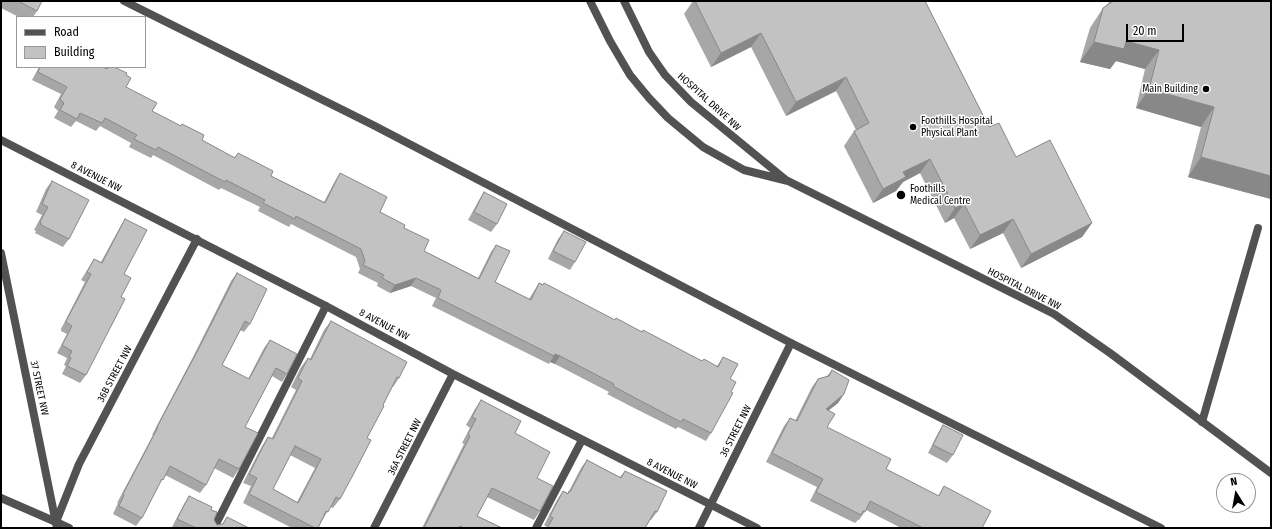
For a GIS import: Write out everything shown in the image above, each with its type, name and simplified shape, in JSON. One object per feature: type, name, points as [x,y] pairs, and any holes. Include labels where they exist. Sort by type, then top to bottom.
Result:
[{"type":"street","points":[[124,1],[373,125],[791,343],[1161,528]]},
{"type":"street","name":"HOSPITAL DRIVE NW","points":[[590,1],[610,41],[630,75],[668,118],[703,147],[744,170],[788,181],[1054,314],[1110,353],[1271,473]]},
{"type":"street","name":"HOSPITAL DRIVE NW","points":[[624,1],[649,52],[665,75],[691,102],[788,181]]},
{"type":"street","name":"8 AVENUE NW","points":[[1,140],[197,239],[452,374],[757,528]]},
{"type":"street","points":[[1202,422],[1258,228]]},
{"type":"street","name":"36B STREET NW","points":[[56,525],[79,464],[197,239]]},
{"type":"street","name":"37 STREET NW","points":[[1,253],[56,525]]},
{"type":"street","points":[[214,528],[326,306]]},
{"type":"street","name":"36 STREET NW","points":[[699,528],[791,343]]},
{"type":"street","name":"36A STREET NW","points":[[374,528],[452,374]]},
{"type":"street","points":[[536,528],[582,440]]},
{"type":"street","points":[[1,498],[56,525],[69,528]]},
{"type":"building","points":[[18,1],[42,1],[37,11]]},
{"type":"building","name":"Foothills Hospital Physical Plant","points":[[695,1],[925,1],[989,127],[999,123],[1016,157],[1050,140],[1092,223],[1031,254],[1013,219],[980,235],[964,204],[955,208],[930,159],[903,172],[906,177],[883,189],[854,131],[869,123],[846,77],[796,102],[761,33],[721,53]]},
{"type":"building","name":"Main Building","points":[[1113,1],[1271,1],[1271,176],[1201,157],[1214,107],[1149,89],[1159,50],[1126,41],[1124,49],[1094,42],[1103,8]]},
{"type":"building","points":[[40,68],[116,68],[127,73],[126,75],[131,78],[126,87],[157,103],[152,111],[181,126],[182,124],[204,135],[202,140],[235,158],[238,153],[273,171],[271,176],[325,203],[340,173],[387,197],[380,212],[405,225],[404,228],[429,240],[424,251],[479,279],[496,245],[510,251],[495,282],[531,300],[539,283],[543,285],[544,283],[615,320],[616,318],[642,332],[643,330],[702,361],[704,359],[718,367],[723,357],[738,364],[730,379],[736,382],[731,392],[733,393],[711,433],[683,419],[681,422],[613,386],[614,384],[560,356],[555,354],[554,356],[438,298],[441,290],[416,278],[395,285],[382,278],[384,275],[363,265],[365,261],[361,249],[296,216],[295,219],[263,203],[265,200],[226,180],[225,182],[158,147],[156,150],[134,139],[137,135],[105,118],[102,123],[80,113],[77,119],[60,110],[64,103],[60,99],[67,87],[38,72]]},
{"type":"building","points":[[52,181],[89,200],[69,239],[41,225],[40,222],[48,207],[42,204]]},
{"type":"building","points":[[484,192],[507,204],[497,224],[474,212]]},
{"type":"building","points":[[125,219],[147,230],[124,274],[131,278],[121,297],[125,299],[86,375],[67,366],[71,358],[69,357],[72,351],[62,345],[72,326],[66,321],[91,274],[87,272],[94,259],[102,263]]},
{"type":"building","points":[[564,231],[586,242],[575,262],[553,251]]},
{"type":"building","points":[[237,273],[267,289],[250,324],[245,321],[222,365],[249,379],[270,340],[297,354],[287,374],[276,368],[245,427],[258,433],[239,469],[219,459],[206,485],[170,466],[142,518],[119,506],[124,495],[123,494]]},
{"type":"building","points":[[331,321],[407,362],[399,378],[397,377],[367,438],[371,440],[353,475],[340,499],[336,497],[328,512],[326,511],[318,528],[315,528],[249,494],[257,478],[249,474],[268,437],[273,439],[302,381],[298,378],[308,358],[311,360]],"holes":[[[295,446],[321,459],[298,503],[273,489]]]},
{"type":"building","points":[[832,370],[849,380],[844,394],[826,409],[835,414],[827,427],[891,459],[886,469],[939,496],[944,486],[991,511],[982,528],[923,528],[870,501],[865,512],[863,511],[861,515],[816,492],[823,479],[772,453],[790,418],[797,421],[818,379],[829,376]]},
{"type":"building","points":[[481,400],[521,421],[515,433],[550,452],[537,478],[553,486],[540,511],[492,488],[477,516],[502,528],[464,528],[460,526],[459,528],[424,528],[470,436],[468,434],[476,419],[472,417]]},
{"type":"building","points":[[943,425],[963,435],[953,455],[933,445]]},
{"type":"building","points":[[587,460],[621,478],[625,471],[667,491],[657,512],[655,511],[645,528],[547,528],[553,518],[550,516],[563,491],[568,494],[569,491],[570,492]]},
{"type":"building","points":[[189,496],[212,507],[211,510],[217,512],[214,520],[217,525],[223,524],[227,517],[249,528],[196,528],[177,519]]},
{"type":"place","name":"Main Building","points":[[1206,89]]},
{"type":"place","name":"Foothills Hospital Physical Plant","points":[[913,127]]},
{"type":"place","name":"Foothills Medical Centre","points":[[901,195]]}]
